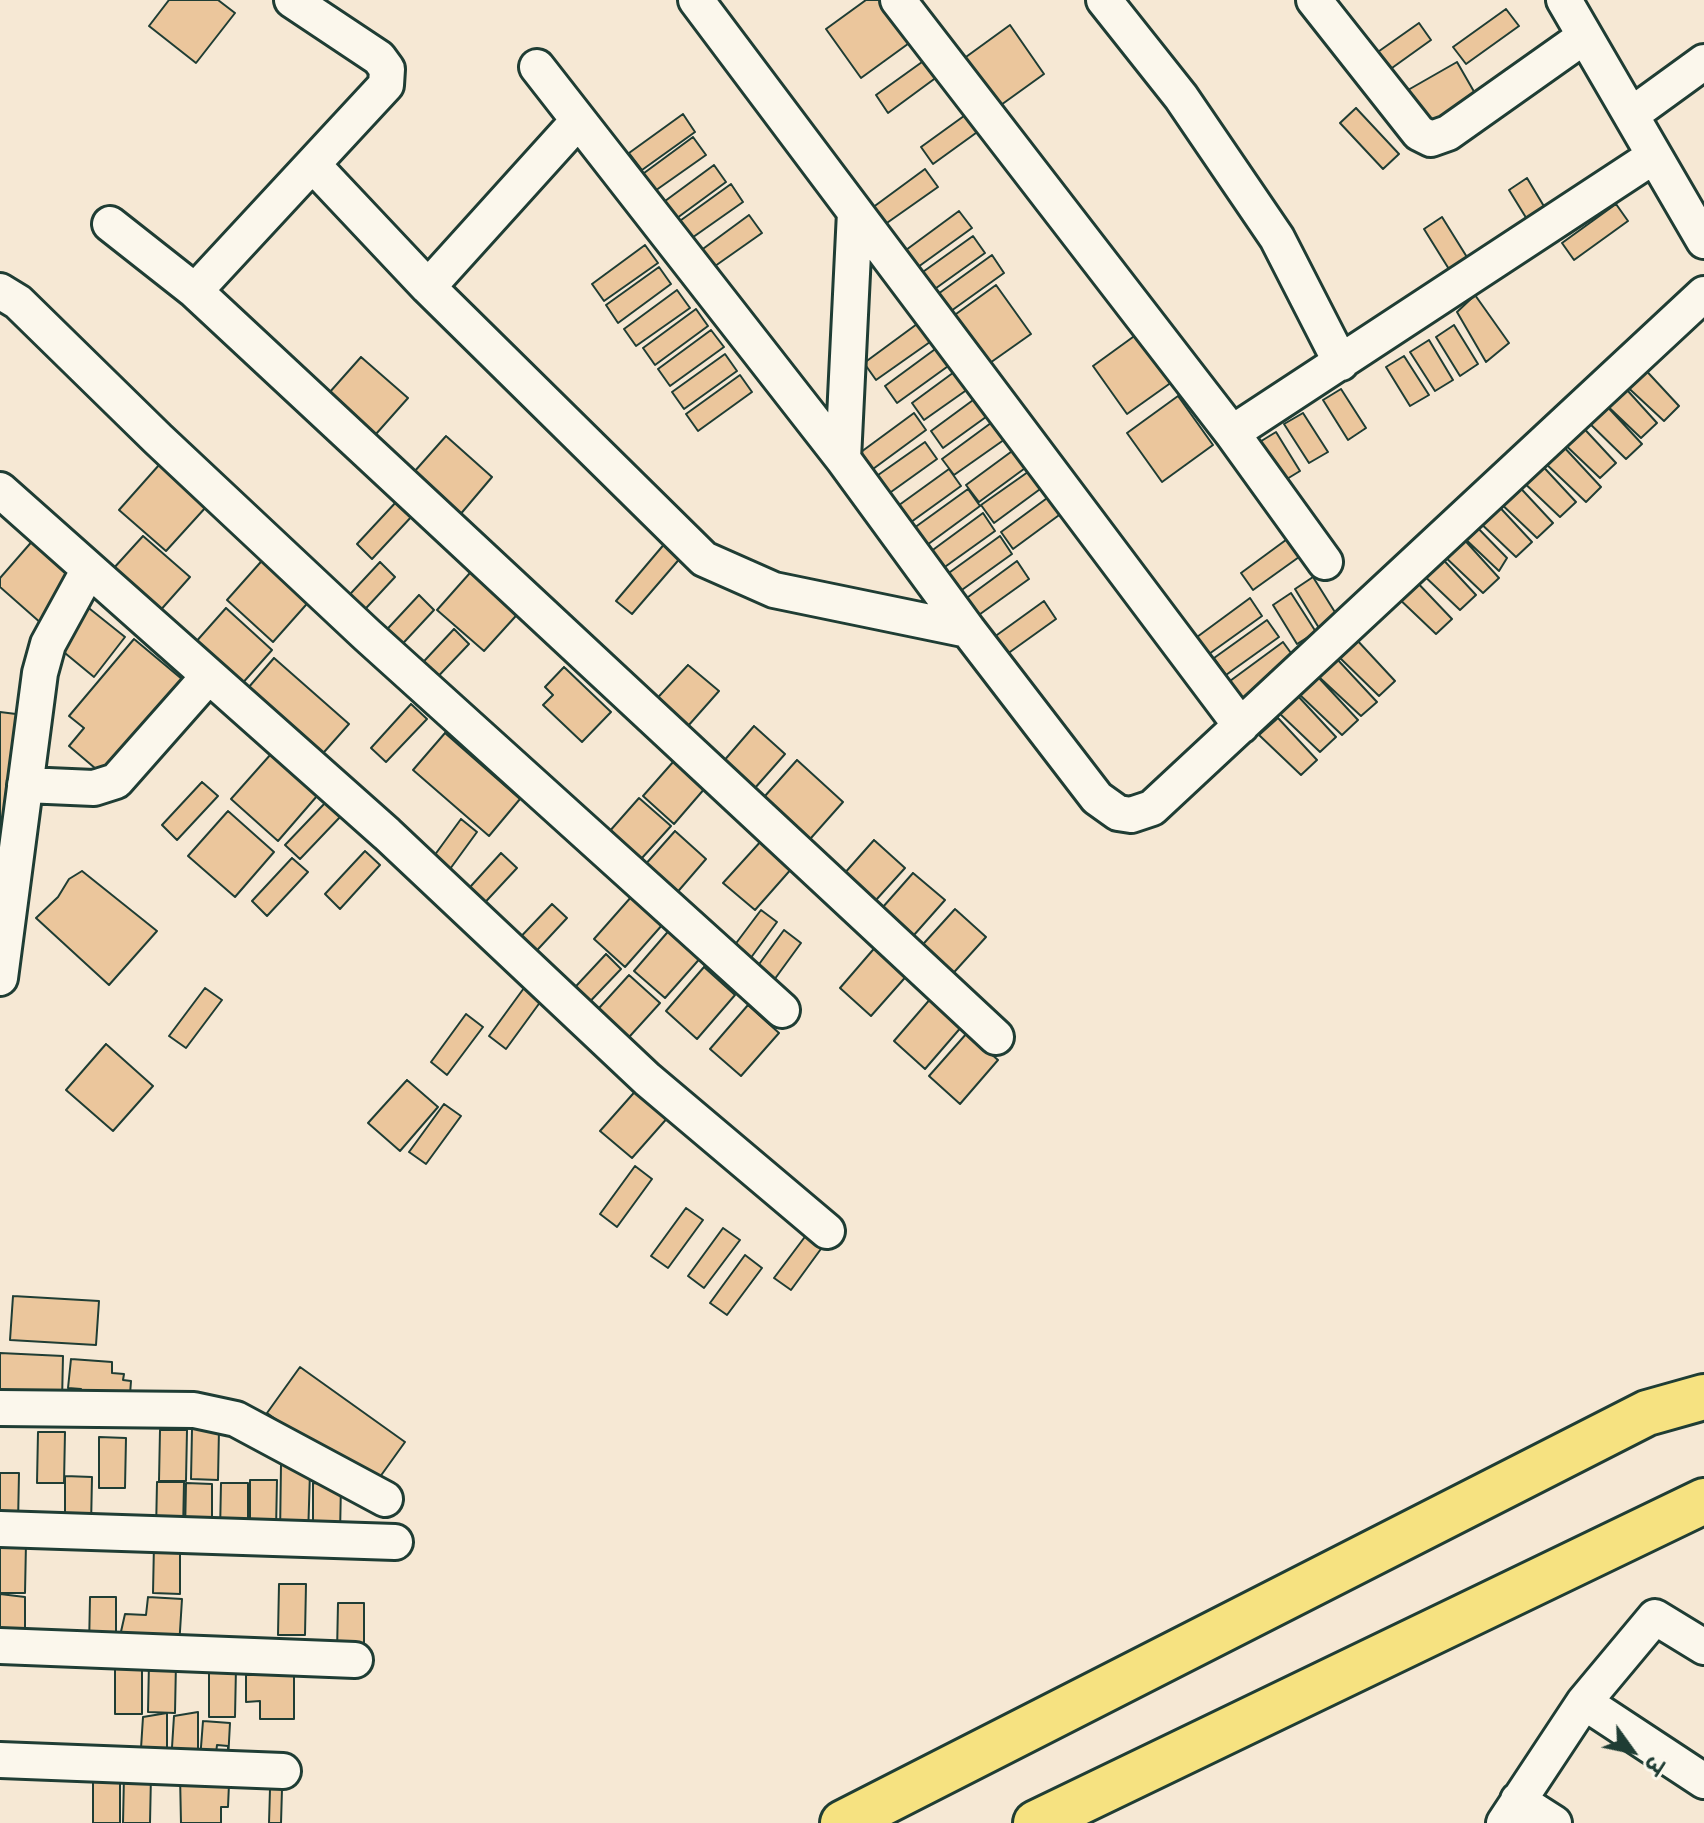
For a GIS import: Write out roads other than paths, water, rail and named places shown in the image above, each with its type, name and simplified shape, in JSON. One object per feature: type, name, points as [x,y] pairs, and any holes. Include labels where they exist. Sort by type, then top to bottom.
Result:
[{"type":"highway","points":[[843,1823],[1647,1413],[1704,1397]]},
{"type":"highway","points":[[1036,1823],[1704,1501]]},
{"type":"street","points":[[195,291],[386,85],[387,69],[379,58],[292,0]]},
{"type":"street","points":[[696,0],[1241,726]]},
{"type":"street","points":[[898,0],[1232,433],[1325,562]]},
{"type":"street","points":[[1104,0],[1181,97],[1277,238],[1341,363]]},
{"type":"street","points":[[1314,0],[1419,133],[1431,139],[1448,133],[1585,36]]},
{"type":"street","points":[[1564,0],[1704,241]]},
{"type":"street","points":[[1631,115],[1704,62]]},
{"type":"street","points":[[537,67],[843,459],[968,630],[1097,798],[1118,813],[1131,815],[1152,808],[1704,294]]},
{"type":"street","points":[[428,287],[578,121]]},
{"type":"street","points":[[1232,433],[1654,156]]},
{"type":"street","points":[[314,166],[428,287],[704,559],[774,590],[968,630]]},
{"type":"street","points":[[843,459],[855,212]]},
{"type":"street","points":[[110,224],[195,291],[996,1037]]},
{"type":"street","points":[[0,291],[18,302],[158,439],[367,635],[782,1010]]},
{"type":"street","points":[[0,490],[207,678],[387,834],[647,1079],[827,1231]]},
{"type":"street","points":[[0,978],[4,910],[40,673],[48,644],[88,571]]},
{"type":"street","points":[[25,785],[94,788],[116,781],[207,678]]},
{"type":"street","points":[[0,1408],[194,1410],[236,1419],[385,1499]]},
{"type":"street","points":[[0,1529],[395,1542]]},
{"type":"street","points":[[1554,1823],[1511,1812],[1584,1702],[1655,1617],[1704,1647]]},
{"type":"street","points":[[0,1646],[355,1660]]},
{"type":"street","points":[[1584,1702],[1704,1781]]},
{"type":"street","points":[[0,1760],[283,1771]]}]
